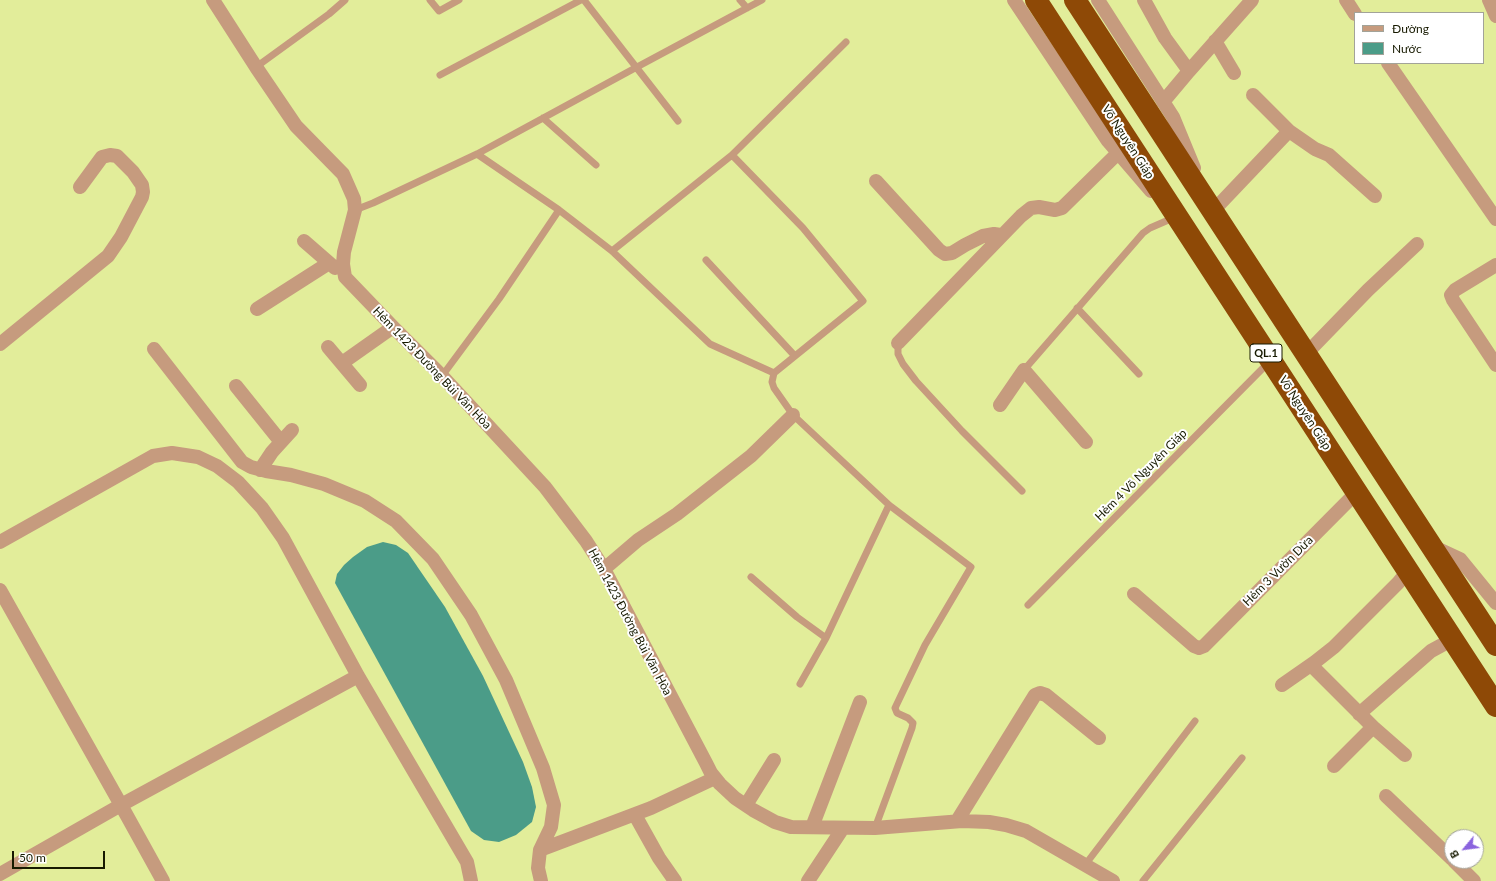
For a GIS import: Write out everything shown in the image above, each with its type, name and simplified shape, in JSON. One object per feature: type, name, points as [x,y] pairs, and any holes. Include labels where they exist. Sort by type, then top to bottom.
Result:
[{"type":"highway","name":"Võ Nguyên Giáp","points":[[1036,0],[1496,706]]},
{"type":"highway","name":"QL.1","points":[[1075,0],[1496,645]]},
{"type":"street","points":[[213,0],[296,126],[343,174],[354,200],[355,210],[344,252],[343,264],[345,277]]},
{"type":"street","points":[[1014,0],[1108,141],[1194,242]]},
{"type":"street","points":[[1098,0],[1173,117],[1210,208],[1289,130]]},
{"type":"street","points":[[1144,0],[1165,38],[1189,71]]},
{"type":"street","points":[[1163,102],[1252,0]]},
{"type":"street","points":[[1346,0],[1354,12]]},
{"type":"street","points":[[1489,0],[1496,16]]},
{"type":"street","points":[[1216,41],[1234,73]]},
{"type":"street","points":[[1389,64],[1496,219]]},
{"type":"street","points":[[1253,95],[1289,130],[1315,149],[1329,155],[1375,196]]},
{"type":"street","points":[[898,343],[1001,235],[1031,208],[1040,207],[1054,210],[1062,208],[1118,153]]},
{"type":"street","points":[[0,344],[108,256],[121,237],[131,215],[142,197],[143,192],[142,185],[133,172],[117,156],[110,155],[102,157],[80,187]]},
{"type":"street","points":[[876,181],[939,250],[945,254],[952,253],[983,236],[994,234],[1001,235]]},
{"type":"street","name":"Hẻm 1423 Đường Bùi Văn Hòa","points":[[304,241],[345,277],[442,376],[545,487],[586,541],[604,569],[714,778],[735,798],[775,822],[791,827],[874,828],[957,821],[989,822],[1006,825],[1026,831],[1113,881]]},
{"type":"street","points":[[1306,354],[1368,290],[1416,244]]},
{"type":"street","points":[[257,309],[329,263]]},
{"type":"street","points":[[1496,264],[1451,294],[1452,300],[1496,365]]},
{"type":"street","points":[[342,363],[393,327]]},
{"type":"street","points":[[328,347],[360,385]]},
{"type":"street","points":[[154,349],[242,462],[260,470],[291,475],[318,482],[365,501],[396,521],[433,559],[471,615],[506,680],[543,768],[554,805],[552,827],[540,850],[538,868],[541,881]]},
{"type":"street","points":[[1000,405],[1024,370],[1086,442]]},
{"type":"street","points":[[236,386],[281,442]]},
{"type":"street","points":[[604,569],[638,540],[677,514],[751,456],[793,415]]},
{"type":"street","points":[[260,470],[292,430]]},
{"type":"street","points":[[0,542],[153,456],[172,453],[198,457],[218,466],[238,482],[262,508],[283,538],[358,676],[467,862],[471,881]]},
{"type":"street","name":"Hẻm 3 Vườn Dừa","points":[[1134,594],[1194,646],[1199,648],[1204,646],[1357,492]]},
{"type":"street","points":[[1431,546],[1460,559],[1496,603]]},
{"type":"street","points":[[1282,685],[1334,647],[1398,583],[1408,570]]},
{"type":"street","points":[[0,590],[163,881]]},
{"type":"street","points":[[1359,714],[1431,652],[1452,639]]},
{"type":"street","points":[[1311,665],[1359,714],[1405,755]]},
{"type":"street","points":[[0,874],[121,805],[358,676]]},
{"type":"street","points":[[957,821],[1035,695],[1040,693],[1046,695],[1099,738]]},
{"type":"street","points":[[812,827],[860,702]]},
{"type":"street","points":[[1334,766],[1373,727]]},
{"type":"street","points":[[746,805],[774,760]]},
{"type":"street","points":[[540,850],[635,815],[714,778]]},
{"type":"street","points":[[1386,796],[1444,851]]},
{"type":"street","points":[[635,815],[659,858],[675,881]]},
{"type":"street","points":[[808,881],[843,828]]},
{"type":"street","points":[[1462,869],[1474,881]]},
{"type":"lane","points":[[256,67],[345,0]]},
{"type":"lane","points":[[430,0],[439,10],[459,0]]},
{"type":"lane","points":[[440,75],[582,0],[637,67],[678,121]]},
{"type":"lane","points":[[740,0],[747,8]]},
{"type":"lane","points":[[355,210],[380,200],[477,154],[762,0]]},
{"type":"lane","points":[[612,251],[732,155],[846,42]]},
{"type":"lane","points":[[543,118],[596,165]]},
{"type":"lane","points":[[477,154],[559,210],[612,251],[710,344],[774,373]]},
{"type":"lane","points":[[732,155],[803,228],[863,301],[794,355],[774,373],[772,382],[774,388],[793,415],[889,505],[971,567],[925,645],[895,708],[897,713],[908,718],[912,723],[912,728],[874,828]]},
{"type":"lane","points":[[442,376],[499,299],[559,210]]},
{"type":"lane","points":[[1024,370],[1143,233],[1150,228],[1173,218]]},
{"type":"lane","points":[[706,260],[794,355]]},
{"type":"lane","points":[[1078,308],[1139,374]]},
{"type":"lane","points":[[898,343],[898,354],[903,364],[916,381],[962,431],[1022,491]]},
{"type":"lane","name":"Hẻm 4 Võ Nguyên Giáp","points":[[1028,606],[1271,360]]},
{"type":"lane","points":[[800,684],[826,638],[889,505]]},
{"type":"lane","points":[[751,577],[797,617],[826,638]]},
{"type":"lane","points":[[1085,865],[1195,721]]},
{"type":"lane","points":[[1143,881],[1242,758]]},
{"type":"water","points":[[383,542],[396,545],[408,553],[445,607],[483,676],[523,762],[532,787],[536,807],[532,822],[516,835],[499,842],[484,840],[471,831],[335,583],[337,574],[353,557],[367,547]]}]
